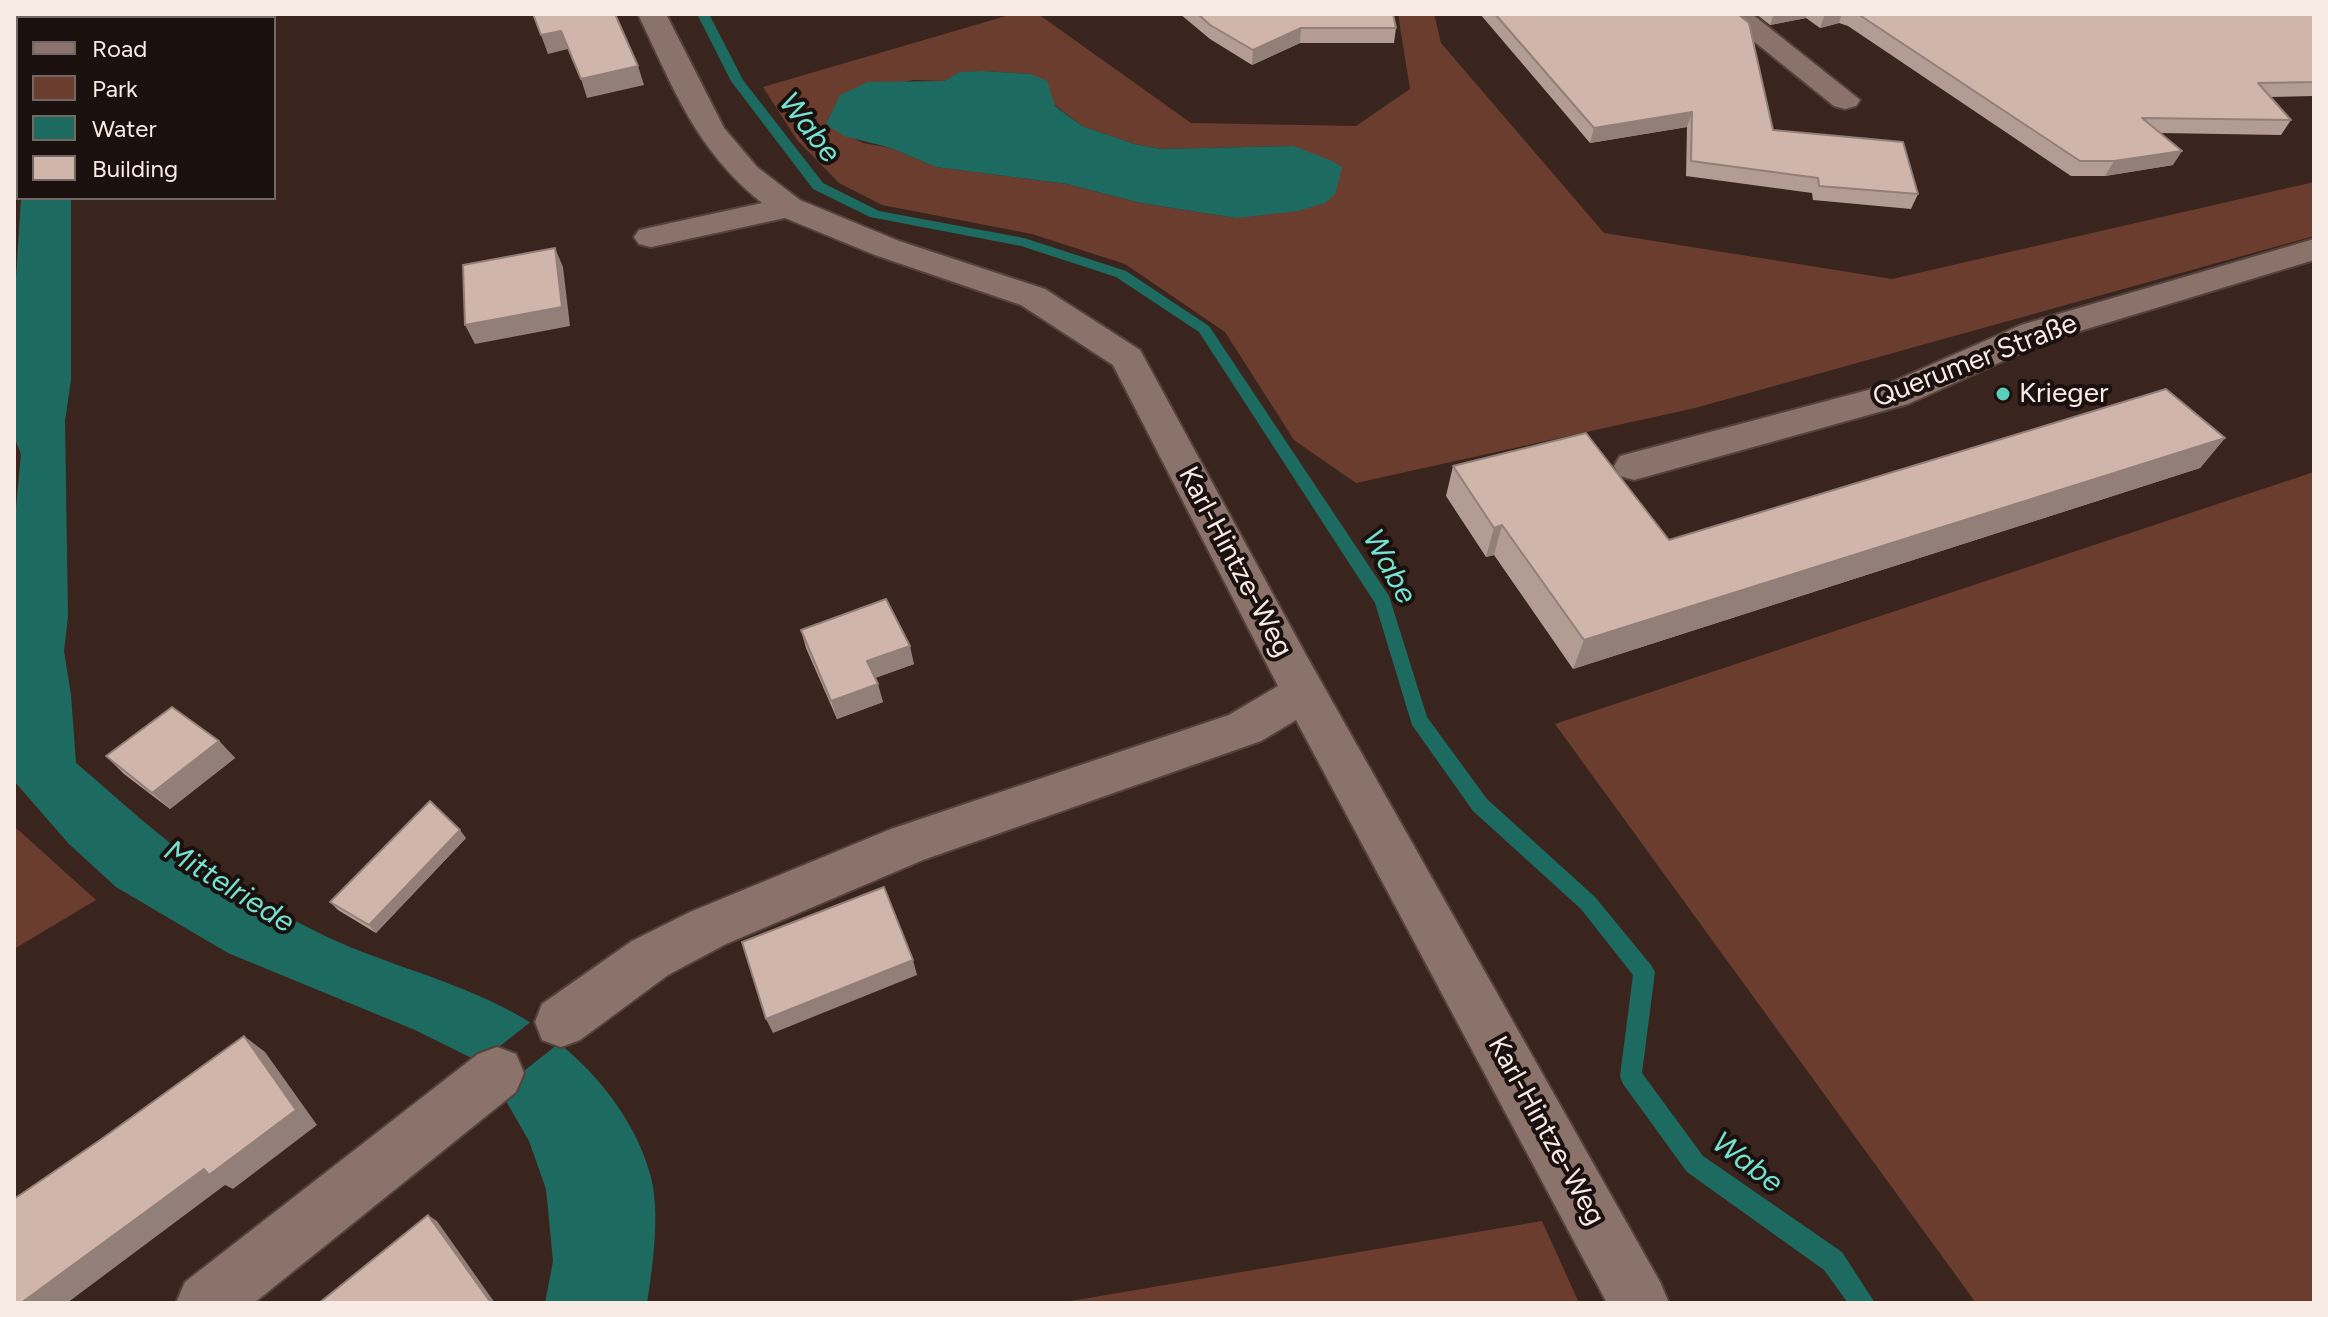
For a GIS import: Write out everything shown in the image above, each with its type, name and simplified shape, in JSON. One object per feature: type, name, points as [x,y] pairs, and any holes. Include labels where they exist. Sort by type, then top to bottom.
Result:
[{"type":"street","name":"Karl-Hintze-Weg","points":[[652,14],[710,131],[746,174],[788,207],[887,248],[1033,297],[1127,358],[1639,1303]]},
{"type":"street","points":[[1734,14],[1845,100]]},
{"type":"street","points":[[651,237],[788,207]]},
{"type":"street","name":"Querumer Straße","points":[[1634,466],[1895,395],[2034,333],[2314,249]]},
{"type":"street","points":[[561,1022],[650,958],[708,928],[908,844],[1245,728],[1306,692]]},
{"type":"street","points":[[206,1303],[497,1073]]},
{"type":"green space","points":[[85,14],[241,14],[232,16]]},
{"type":"green space","points":[[1013,14],[1038,14],[1191,123],[1356,126],[1410,89],[1398,14],[1434,14],[1441,43],[1604,233],[1892,279],[2314,182],[2314,236],[1695,408],[1356,483],[1294,440],[1225,332],[1125,264],[1032,234],[882,205],[839,183],[797,140],[763,87]],"holes":[[[961,72],[1031,74],[1055,105],[1082,126],[1134,144],[1161,149],[1293,146],[1236,218],[1141,203],[1067,184],[936,167],[891,148],[863,143],[826,124],[840,96],[913,80],[944,81]]]},
{"type":"green space","points":[[2314,472],[2314,1303],[1976,1303],[1555,724]]},
{"type":"green space","points":[[14,826],[96,900],[14,949]]},
{"type":"green space","points":[[1542,1221],[1579,1303],[1059,1303]]},
{"type":"water","points":[[960,72],[1031,74],[1047,81],[1055,106],[1082,126],[1134,144],[1161,149],[1293,146],[1342,167],[1335,194],[1325,203],[1298,211],[1236,218],[1141,203],[1067,184],[936,167],[891,148],[844,136],[826,124],[840,95],[868,82],[944,81]]},
{"type":"water","name":"Mittelriede","points":[[21,200],[71,200],[71,380],[65,421],[68,617],[64,651],[76,763],[177,848],[236,889],[337,942],[465,990],[514,1013],[559,1043],[579,1061],[616,1103],[631,1127],[651,1177],[655,1223],[647,1303],[545,1303],[553,1261],[546,1189],[529,1141],[506,1101],[500,1072],[415,1030],[228,953],[116,887],[69,844],[14,781],[14,529],[21,454],[14,437],[14,310]]},
{"type":"pier","points":[[533,1020],[563,1040],[500,1090],[476,1065]]},
{"type":"building","points":[[533,14],[615,14],[638,66],[581,79],[561,31],[541,35]]},
{"type":"building","points":[[1198,14],[1393,14],[1396,28],[1301,28],[1253,50],[1210,25]]},
{"type":"building","points":[[1495,14],[1738,14],[1749,23],[1773,130],[1903,142],[1918,194],[1819,186],[1818,178],[1691,161],[1692,112],[1594,128]]},
{"type":"building","points":[[1858,14],[2314,14],[2314,82],[2258,83],[2291,120],[2142,118],[2182,151],[2114,161],[2080,161]]},
{"type":"building","points":[[555,248],[562,307],[465,325],[463,265]]},
{"type":"building","points":[[2166,389],[2225,438],[1584,640],[1502,525],[1494,528],[1453,466],[1586,433],[1669,540]]},
{"type":"building","points":[[886,599],[910,646],[867,661],[878,684],[831,701],[801,630]]},
{"type":"building","points":[[172,707],[219,741],[152,793],[106,756]]},
{"type":"building","points":[[430,801],[460,830],[369,925],[330,902]]},
{"type":"building","points":[[884,887],[913,960],[766,1019],[742,942]]},
{"type":"building","points":[[244,1036],[296,1110],[209,1175],[204,1169],[21,1303],[14,1303],[14,1199]]},
{"type":"building","points":[[428,1215],[491,1303],[319,1303]]},
{"type":"waterway","name":"Wabe","points":[[703,14],[737,81],[818,186],[875,214],[1024,242],[1121,274],[1204,329],[1383,601],[1419,720],[1480,805],[1588,903],[1644,972],[1631,1076],[1695,1164],[1833,1261],[1863,1303]]},
{"type":"place","name":"Krieger","points":[[2003,394]]}]
